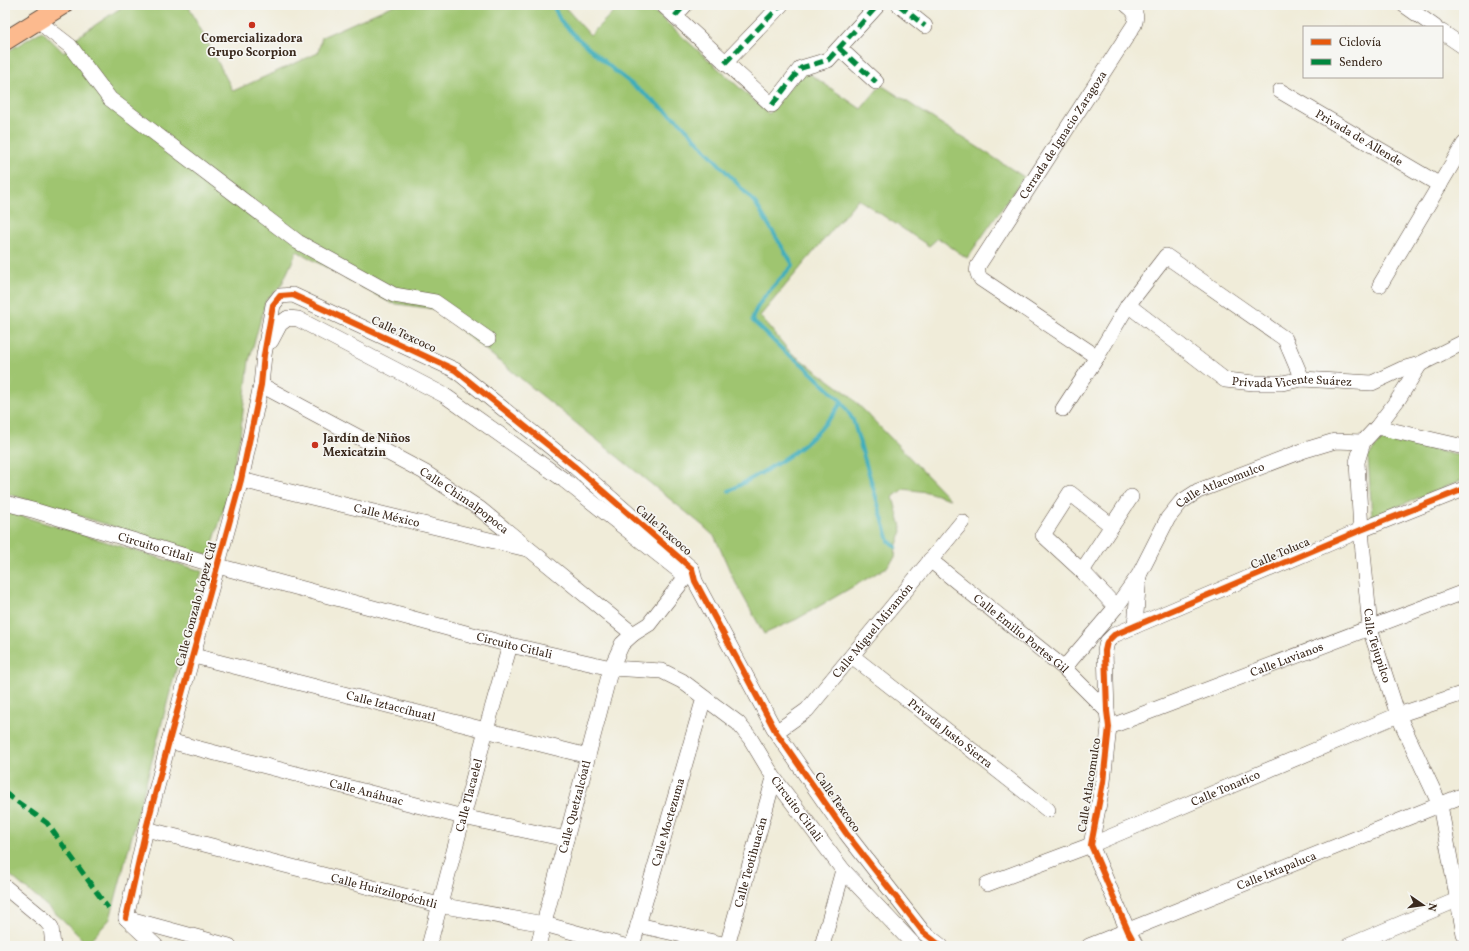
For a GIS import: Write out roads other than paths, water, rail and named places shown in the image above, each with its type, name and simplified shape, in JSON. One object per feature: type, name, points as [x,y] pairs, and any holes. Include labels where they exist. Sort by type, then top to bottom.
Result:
[{"type":"main road","points":[[5,41],[63,5]]},
{"type":"street","points":[[663,5],[680,10],[725,63],[772,105],[801,68],[828,60],[878,5]]},
{"type":"street","points":[[725,63],[781,5]]},
{"type":"street","points":[[899,5],[925,26]]},
{"type":"street","name":"Cerrada de Ignacio Zaragoza","points":[[1097,357],[980,279],[977,275],[978,266],[1134,25],[1137,17],[1134,10],[1127,5]]},
{"type":"street","points":[[1404,5],[1435,26]]},
{"type":"street","points":[[39,20],[70,46],[110,98],[298,242],[394,294],[435,302],[488,339]]},
{"type":"street","points":[[1443,33],[1464,47]]},
{"type":"street","points":[[839,48],[876,82]]},
{"type":"street","name":"Privada de Allende","points":[[1280,90],[1440,185]]},
{"type":"street","points":[[1380,285],[1464,144]]},
{"type":"street","points":[[1063,409],[1097,357],[1128,305],[1166,256],[1285,339],[1302,379]]},
{"type":"street","name":"Calle Texcoco","points":[[280,296],[292,295],[455,370],[574,466],[691,576],[776,732],[846,833],[923,932],[941,946]]},
{"type":"street","name":"Calle Gonzalo López Cid","points":[[126,918],[146,829],[169,741],[194,656],[241,480],[261,385],[264,355],[273,305],[280,296]]},
{"type":"street","name":"Privada Vicente Suárez","points":[[1128,305],[1225,380],[1254,383],[1282,383],[1302,379],[1372,383],[1402,369],[1420,364]]},
{"type":"street","name":"Calle Texcoco","points":[[264,355],[280,324],[288,318],[298,318],[444,395],[564,480],[691,576]]},
{"type":"street","points":[[1420,364],[1464,342]]},
{"type":"street","name":"Calle Tejupilco","points":[[1420,364],[1399,398],[1377,427],[1363,442],[1357,462],[1361,530],[1370,629],[1398,715],[1440,805],[1460,899],[1464,934]]},
{"type":"street","name":"Calle Chimalpopoca","points":[[261,385],[424,472],[480,509],[633,634]]},
{"type":"street","points":[[1377,427],[1464,447]]},
{"type":"street","name":"Calle Atlacomulco","points":[[1064,668],[1116,607],[1139,575],[1168,518],[1181,502],[1198,491],[1305,450],[1335,441],[1363,442]]},
{"type":"street","name":"Calle México","points":[[241,480],[532,551]]},
{"type":"street","name":"Calle Toluca","points":[[1107,642],[1114,635],[1135,626],[1361,530],[1464,489]]},
{"type":"street","points":[[1112,526],[1070,493],[1043,535],[1082,571],[1116,607]]},
{"type":"street","points":[[1082,571],[1130,497]]},
{"type":"street","name":"Circuito Citlali","points":[[5,503],[218,566],[510,644],[610,668],[662,671],[682,681],[738,723],[750,738],[774,778],[843,870],[915,946]]},
{"type":"street","name":"Calle Miguel Miramón","points":[[776,732],[807,710],[962,522]]},
{"type":"street","name":"Calle Emilio Portes Gil","points":[[930,560],[1064,668],[1107,712]]},
{"type":"street","points":[[1135,626],[1139,575]]},
{"type":"street","points":[[633,634],[649,624],[691,576]]},
{"type":"street","name":"Calle Luvianos","points":[[1109,727],[1464,592]]},
{"type":"street","name":"Calle Quetzalcóatl","points":[[538,946],[610,668],[622,644],[633,634]]},
{"type":"street","name":"Calle Atlacomulco","points":[[1107,642],[1105,651],[1107,712],[1109,727],[1103,782],[1091,845],[1128,931],[1136,946]]},
{"type":"street","name":"Calle Tlacaelel","points":[[429,946],[510,644]]},
{"type":"street","name":"Calle Iztaccíhuatl","points":[[194,656],[588,756]]},
{"type":"street","name":"Privada Justo Sierra","points":[[852,656],[1048,810]]},
{"type":"street","name":"Calle Tonatico","points":[[987,884],[1091,845],[1398,715],[1464,693]]},
{"type":"street","name":"Calle Moctezuma","points":[[632,946],[704,698]]},
{"type":"street","name":"Calle Anáhuac","points":[[169,741],[463,817],[566,839]]},
{"type":"street","name":"Calle Teotihuacán","points":[[727,946],[774,778]]},
{"type":"street","name":"Calle Ixtapaluca","points":[[1089,946],[1464,795]]},
{"type":"street","name":"Calle Huitzilopóchtli","points":[[146,829],[440,905],[544,924],[624,946]]},
{"type":"street","points":[[822,946],[843,870]]},
{"type":"street","points":[[5,887],[46,921],[50,927],[53,946]]},
{"type":"street","points":[[1348,946],[1460,899]]},
{"type":"street","points":[[126,918],[156,946]]},
{"type":"street","points":[[126,918],[228,946]]},
{"type":"street","points":[[638,925],[727,946]]},
{"type":"waterway","points":[[553,5],[560,20],[574,35],[615,71],[680,122],[756,204],[793,265],[764,298],[752,320],[785,352],[803,365],[842,402],[853,420],[889,541],[896,547]]},
{"type":"waterway","points":[[729,491],[777,464],[800,448],[819,430],[842,402]]},
{"type":"place","name":"Comercializadora Grupo Scorpion","points":[[252,25]]},
{"type":"place","name":"Jardín de Niños Mexicatzin","points":[[315,445]]}]
